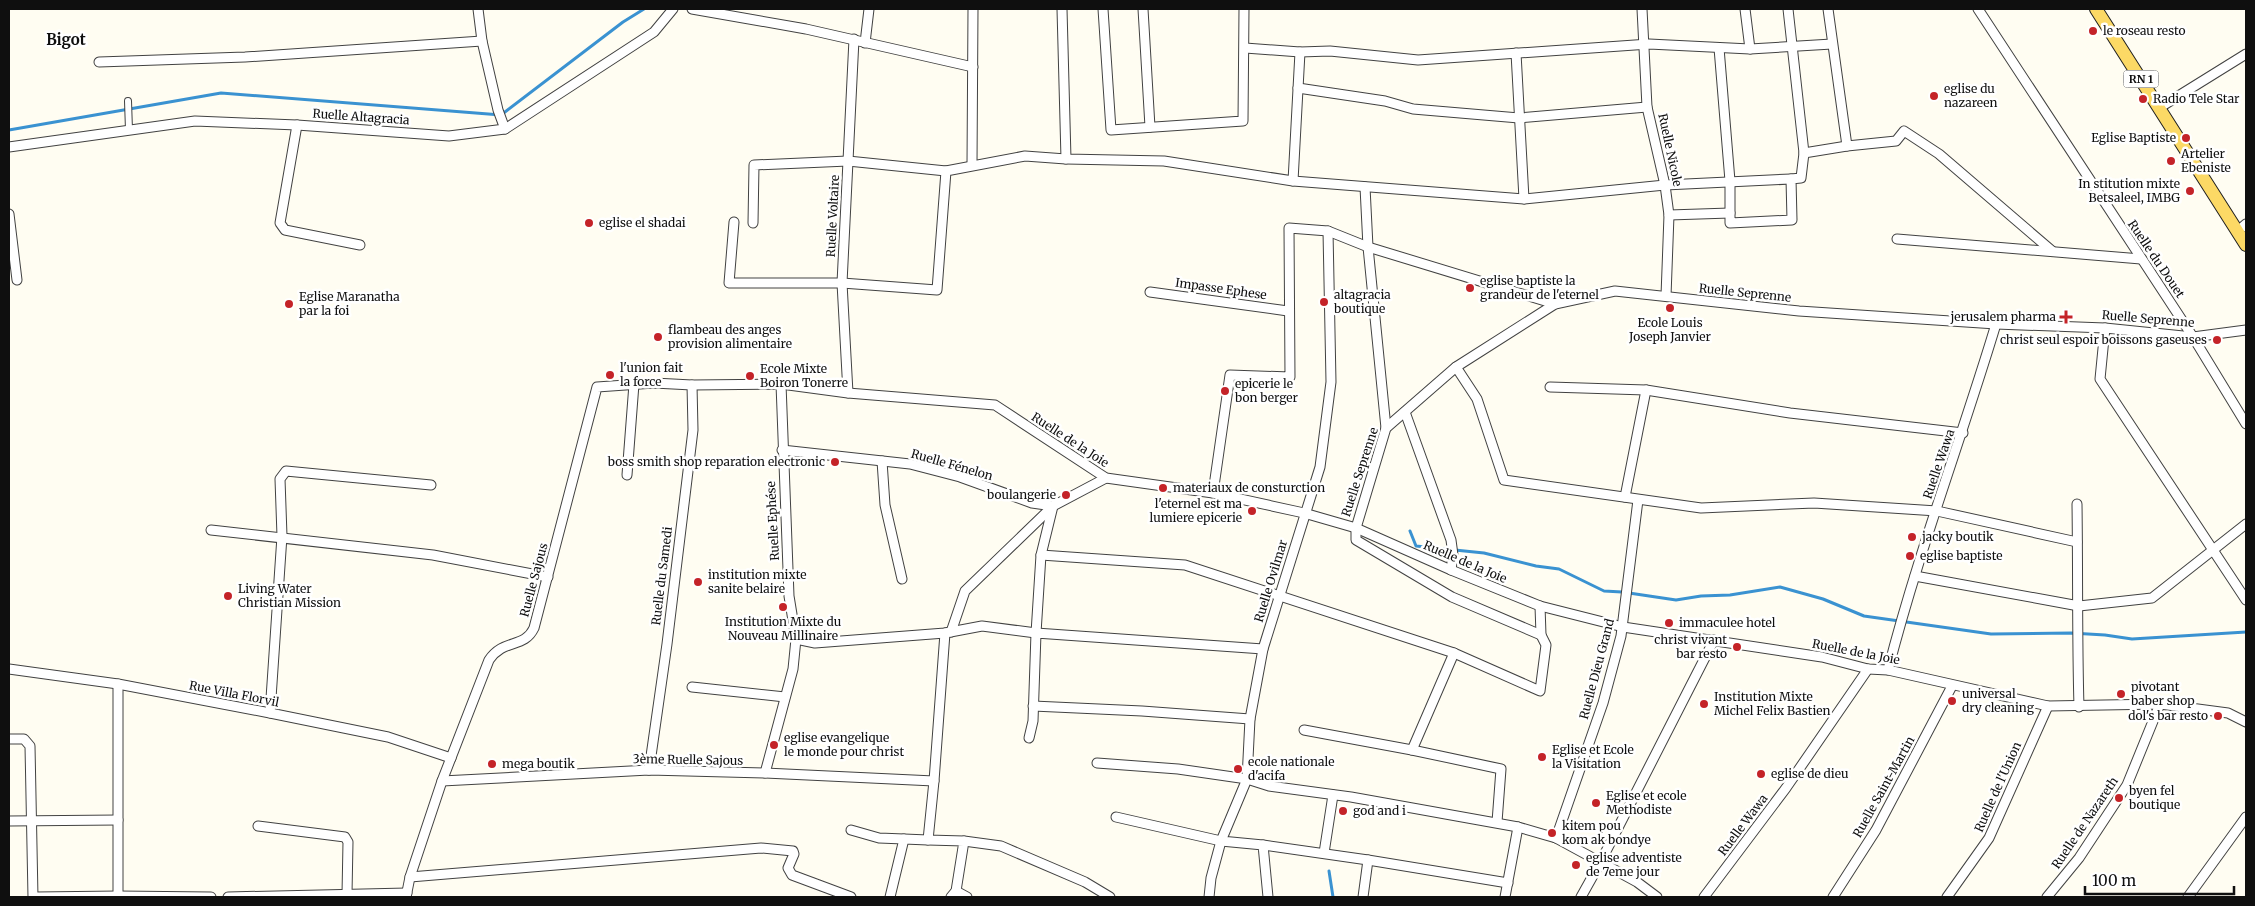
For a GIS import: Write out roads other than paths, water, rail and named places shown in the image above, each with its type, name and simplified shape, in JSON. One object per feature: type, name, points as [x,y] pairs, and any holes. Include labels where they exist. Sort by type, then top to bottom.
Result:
[{"type":"main road","name":"RN 1","points":[[2096,9],[2159,108],[2242,228],[2246,245]]},
{"type":"street","points":[[478,9],[482,41],[505,129]]},
{"type":"street","name":"Ruelle Altagracia","points":[[9,146],[195,121],[297,125],[449,136],[505,129],[654,32],[673,9]]},
{"type":"street","points":[[692,9],[854,39],[898,52],[973,67]]},
{"type":"street","points":[[865,42],[869,9]]},
{"type":"street","points":[[972,164],[973,9]]},
{"type":"street","points":[[1062,9],[1066,159]]},
{"type":"street","points":[[1103,9],[1111,130],[1243,121],[1244,9]]},
{"type":"street","points":[[1143,9],[1150,127]]},
{"type":"street","name":"Ruelle Nicole","points":[[1642,9],[1647,107],[1665,186],[1669,215],[1666,296]]},
{"type":"street","points":[[1746,9],[1750,49]]},
{"type":"street","points":[[753,223],[754,165],[848,161],[946,171],[972,164],[1025,156],[1066,159],[1164,161],[1293,181],[1524,199],[1730,181],[1801,178],[1804,153],[1788,9]]},
{"type":"street","points":[[1828,9],[1847,146]]},
{"type":"street","name":"Ruelle du Douet","points":[[1978,9],[2193,337],[2246,424]]},
{"type":"street","name":"Ruelle Voltaire","points":[[848,393],[842,284],[854,39]]},
{"type":"street","points":[[99,62],[245,56],[482,41]]},
{"type":"street","points":[[1245,48],[1300,52],[1330,51],[1418,60],[1643,46],[1750,49],[1832,44]]},
{"type":"street","points":[[1719,48],[1730,181],[1730,223],[1792,220],[1792,179]]},
{"type":"street","points":[[1293,181],[1300,52]]},
{"type":"street","points":[[1516,53],[1524,199]]},
{"type":"street","points":[[2159,108],[2246,54]]},
{"type":"street","points":[[1298,88],[1384,101],[1413,109],[1519,118],[1647,107]]},
{"type":"street","points":[[128,101],[129,130]]},
{"type":"street","points":[[297,125],[280,223],[285,230],[360,245]]},
{"type":"street","points":[[1804,153],[1896,141],[1904,131],[1939,154],[2052,251]]},
{"type":"street","points":[[734,222],[729,283],[842,284],[937,290],[946,171]]},
{"type":"street","points":[[1366,187],[1368,247],[1386,428]]},
{"type":"street","points":[[1669,215],[1730,213]]},
{"type":"street","points":[[9,214],[17,280]]},
{"type":"street","points":[[1213,493],[1230,374],[1290,377],[1288,311],[1289,228],[1328,231],[1368,247],[1555,304]]},
{"type":"street","name":"Ruelle Ovilmar","points":[[1209,897],[1211,878],[1221,841],[1247,779],[1250,719],[1263,649],[1304,513],[1320,467],[1331,382],[1328,231]]},
{"type":"street","points":[[1897,239],[2141,259]]},
{"type":"street","name":"Ruelle Seprenne","points":[[1356,528],[1386,428],[1456,367],[1555,304],[1615,291],[1799,311],[1996,324],[2105,328],[2193,337],[2246,330]]},
{"type":"street","name":"Impasse Ephese","points":[[1150,292],[1288,311]]},
{"type":"street","name":"Ruelle Wawa","points":[[1888,670],[1906,613],[1915,576],[1963,433],[1996,324]]},
{"type":"street","points":[[2105,328],[2100,379],[2246,600]]},
{"type":"street","points":[[1456,367],[1477,399],[1504,480],[1701,508],[1814,503],[1937,511],[2077,542]]},
{"type":"street","name":"Ruelle Sajous","points":[[406,895],[410,877],[442,781],[489,660],[499,648],[526,640],[531,636],[597,387],[654,383],[692,385]]},
{"type":"street","points":[[627,475],[634,384]]},
{"type":"street","name":"Ruelle de la Joie","points":[[692,385],[781,384],[848,393],[995,405],[1106,478],[1213,493],[1304,513],[1356,528],[1450,570],[1540,606],[1623,627],[1822,657],[1868,669],[1888,670],[1952,686],[2048,706],[2079,707],[2160,704],[2228,713],[2246,722]]},
{"type":"street","name":"Ruelle Ephése","points":[[765,773],[793,669],[796,639],[789,596],[781,384]]},
{"type":"street","name":"Ruelle du Samedi","points":[[649,770],[667,644],[693,430],[692,385]]},
{"type":"street","points":[[1550,387],[1646,390],[1790,412],[1963,433]]},
{"type":"street","points":[[1625,497],[1646,390]]},
{"type":"street","points":[[1405,412],[1451,540],[1453,555],[1450,570]]},
{"type":"street","name":"Ruelle Fénelon","points":[[782,450],[910,464],[960,477],[1032,503],[1053,506]]},
{"type":"street","points":[[882,461],[885,505],[902,579]]},
{"type":"street","points":[[270,713],[282,536],[280,479],[286,471],[431,485]]},
{"type":"street","points":[[928,840],[948,632],[964,591],[1053,506],[1106,478]]},
{"type":"street","name":"Ruelle Dieu Grand","points":[[1556,838],[1603,703],[1623,627],[1638,500]]},
{"type":"street","points":[[2077,504],[2079,707]]},
{"type":"street","points":[[1029,738],[1034,706],[1041,555],[1053,506]]},
{"type":"street","points":[[1915,576],[2078,606],[2152,598],[2246,524]]},
{"type":"street","points":[[1356,528],[1356,540],[1452,597],[1541,635]]},
{"type":"street","points":[[211,530],[282,536],[433,555],[548,577]]},
{"type":"street","points":[[1041,555],[1185,565],[1454,654],[1540,691],[1546,645],[1541,635],[1540,606]]},
{"type":"street","points":[[796,639],[815,643],[948,632],[982,626],[1036,633],[1263,649]]},
{"type":"street","points":[[1581,897],[1714,640]]},
{"type":"street","points":[[1412,750],[1454,654]]},
{"type":"street","name":"Rue Villa Florvil","points":[[9,669],[118,684],[270,713],[388,738],[451,758]]},
{"type":"street","name":"Ruelle Wawa","points":[[1704,897],[1786,788],[1868,669]]},
{"type":"street","points":[[118,684],[118,896]]},
{"type":"street","name":"Ruelle Saint-Martin","points":[[1833,897],[1876,830],[1952,686]]},
{"type":"street","points":[[692,687],[785,697]]},
{"type":"street","name":"Ruelle de Nazareth","points":[[2047,897],[2079,858],[2127,785],[2160,704]]},
{"type":"street","points":[[1034,706],[1250,719]]},
{"type":"street","name":"Ruelle de l'Union","points":[[1947,897],[1989,838],[2048,706]]},
{"type":"street","points":[[1304,730],[1412,750],[1501,770],[1497,822]]},
{"type":"street","points":[[9,739],[24,739],[30,746],[30,821],[34,897],[211,897]]},
{"type":"street","points":[[1097,763],[1178,769],[1247,779],[1268,786],[1497,822],[1518,827],[1556,838],[1637,882],[1658,897]]},
{"type":"street","name":"3ème Ruelle Sajous","points":[[442,781],[649,770],[765,773],[934,782]]},
{"type":"street","points":[[1324,853],[1332,795]]},
{"type":"street","points":[[1116,817],[1221,841],[1324,853],[1508,883]]},
{"type":"street","points":[[2188,897],[2246,817]]},
{"type":"street","points":[[9,821],[118,820]]},
{"type":"street","points":[[258,826],[345,837],[348,842],[347,894]]},
{"type":"street","points":[[1505,897],[1518,827]]},
{"type":"street","points":[[851,830],[879,838],[964,841],[1001,846],[1085,882],[1110,897]]},
{"type":"street","points":[[890,897],[904,839]]},
{"type":"street","points":[[964,841],[954,894],[968,897]]},
{"type":"street","points":[[1263,845],[1268,897]]},
{"type":"street","points":[[410,877],[726,849],[771,848],[794,850],[788,868],[792,875],[852,897]]},
{"type":"street","points":[[1364,897],[1368,860]]},
{"type":"street","points":[[228,897],[347,894],[406,895]]},
{"type":"waterway","points":[[9,130],[221,93],[501,115],[623,22],[644,9]]},
{"type":"waterway","points":[[1410,531],[1416,546],[1484,553],[1536,566],[1559,569],[1604,591],[1622,592]]},
{"type":"waterway","points":[[1629,593],[1676,600],[1701,596],[1730,595],[1780,587],[1823,599],[1864,616],[1991,634],[2071,633],[2132,639],[2246,632]]},
{"type":"waterway","points":[[1329,871],[1333,897]]},
{"type":"place","name":"le roseau resto","points":[[2093,31]]},
{"type":"place","name":"eglise du nazareen","points":[[1934,96]]},
{"type":"place","name":"Radio Tele Star","points":[[2143,99]]},
{"type":"place","name":"Eglise Baptiste","points":[[2186,138]]},
{"type":"place","name":"Artelier Ebeniste","points":[[2171,161]]},
{"type":"place","name":"In stitution mixte Betsaleel, IMBG","points":[[2190,191]]},
{"type":"place","name":"eglise el shadai","points":[[589,223]]},
{"type":"place","name":"eglise baptiste la grandeur de l'eternel","points":[[1470,288]]},
{"type":"place","name":"altagracia boutique","points":[[1324,302]]},
{"type":"place","name":"Eglise Maranatha par la foi","points":[[289,304]]},
{"type":"place","name":"Ecole Louis Joseph Janvier","points":[[1670,308]]},
{"type":"place","name":"jerusalem pharma","points":[[2066,317]]},
{"type":"place","name":"flambeau des anges provision alimentaire","points":[[658,337]]},
{"type":"place","name":"christ seul espoir boissons gaseuses","points":[[2217,340]]},
{"type":"place","name":"l'union fait la force","points":[[610,375]]},
{"type":"place","name":"Ecole Mixte Boiron Tonerre","points":[[750,376]]},
{"type":"place","name":"epicerie le bon berger","points":[[1225,391]]},
{"type":"place","name":"boss smith shop reparation electronic","points":[[835,462]]},
{"type":"place","name":"materiaux de consturction","points":[[1163,488]]},
{"type":"place","name":"boulangerie","points":[[1066,495]]},
{"type":"place","name":"l'eternel est ma lumiere epicerie","points":[[1252,511]]},
{"type":"place","name":"jacky boutik","points":[[1912,537]]},
{"type":"place","name":"eglise baptiste","points":[[1910,556]]},
{"type":"place","name":"institution mixte sanite belaire","points":[[698,582]]},
{"type":"place","name":"Living Water Christian Mission","points":[[228,596]]},
{"type":"place","name":"Institution Mixte du Nouveau Millinaire","points":[[783,607]]},
{"type":"place","name":"immaculee hotel","points":[[1669,623]]},
{"type":"place","name":"christ vivant bar resto","points":[[1737,647]]},
{"type":"place","name":"pivotant baber shop","points":[[2121,694]]},
{"type":"place","name":"universal dry cleaning","points":[[1952,701]]},
{"type":"place","name":"Institution Mixte Michel Felix Bastien","points":[[1704,704]]},
{"type":"place","name":"dol's bar resto","points":[[2218,716]]},
{"type":"place","name":"eglise evangelique le monde pour christ","points":[[774,745]]},
{"type":"place","name":"Eglise et Ecole la Visitation","points":[[1542,757]]},
{"type":"place","name":"mega boutik","points":[[492,764]]},
{"type":"place","name":"ecole nationale d'acifa","points":[[1238,769]]},
{"type":"place","name":"eglise de dieu","points":[[1761,774]]},
{"type":"place","name":"byen fel boutique","points":[[2119,798]]},
{"type":"place","name":"Eglise et ecole Methodiste","points":[[1596,803]]},
{"type":"place","name":"god and i","points":[[1343,811]]},
{"type":"place","name":"kitem pou kom ak bondye","points":[[1552,833]]},
{"type":"place","name":"eglise adventiste de 7eme jour","points":[[1576,865]]},
{"type":"district","name":"Bigot","points":[[66,40]]}]
